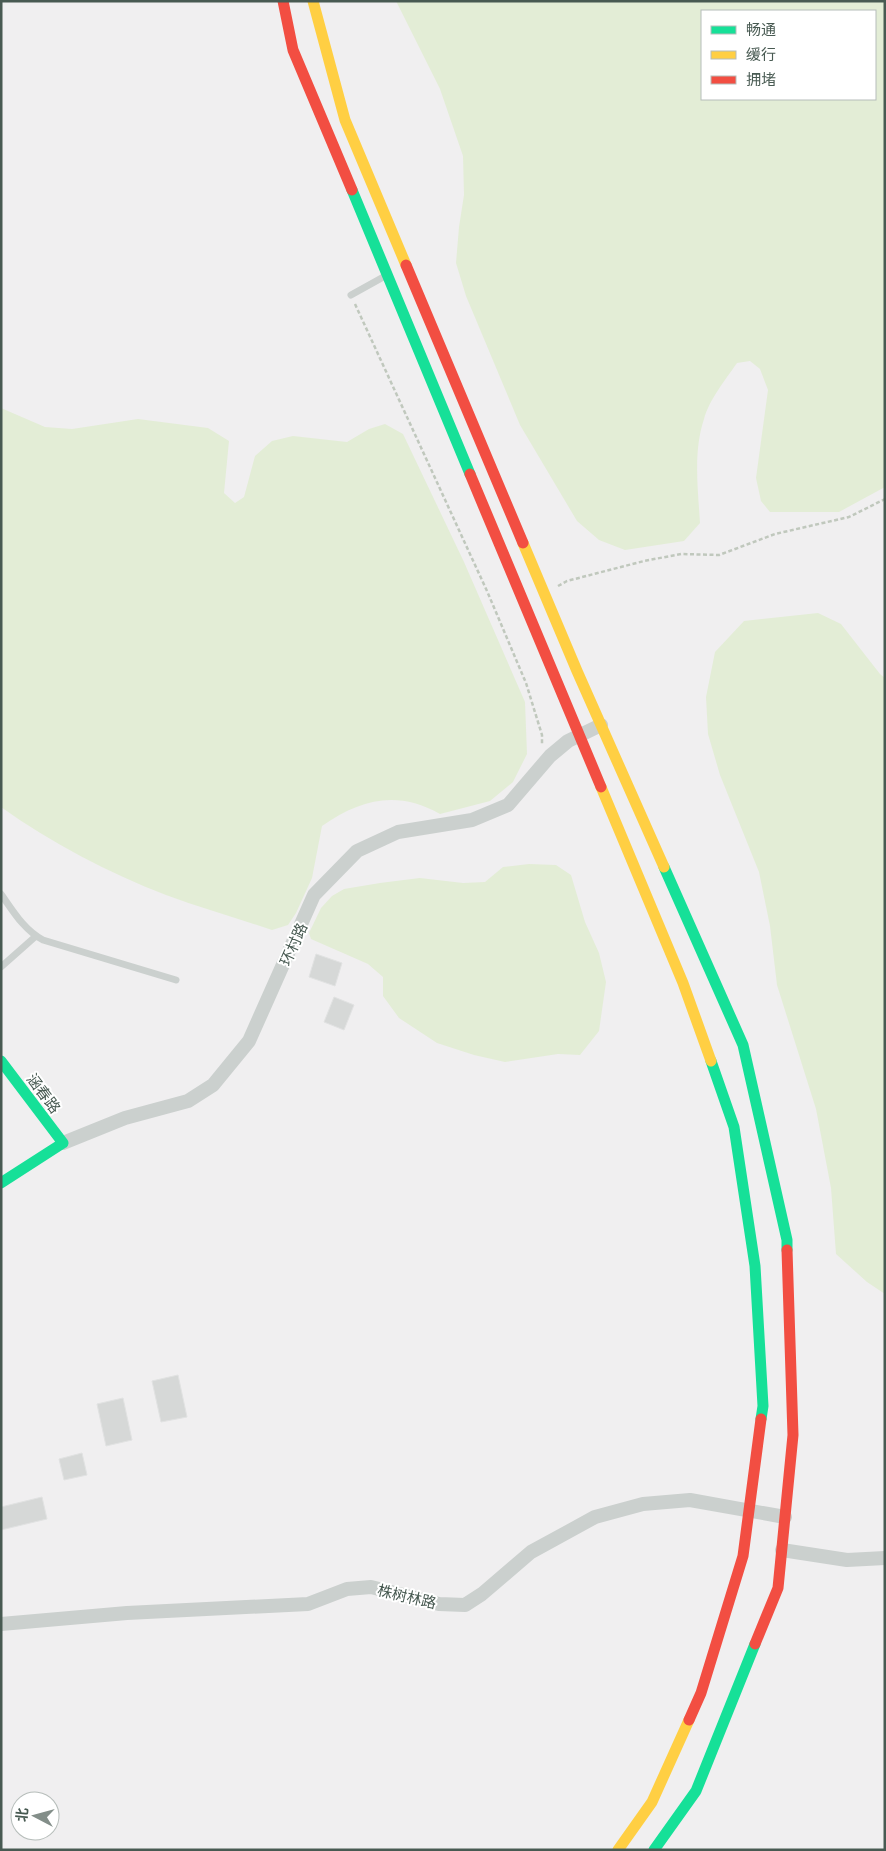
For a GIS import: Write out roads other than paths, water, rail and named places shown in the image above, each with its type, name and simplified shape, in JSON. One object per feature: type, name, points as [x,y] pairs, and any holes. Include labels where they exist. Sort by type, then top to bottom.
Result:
[{"type":"main road","points":[[283,1],[293,50],[683,984],[734,1127],[755,1266],[763,1406],[744,1556],[701,1693],[652,1802],[618,1850]]},
{"type":"main road","points":[[313,1],[346,120],[544,593],[743,1045],[787,1240],[793,1435],[778,1588],[696,1791],[654,1850]]},
{"type":"main road","name":"涵春路","points":[[1,1061],[63,1143]]},
{"type":"main road","name":"环村路","points":[[1,1183],[63,1143]]},
{"type":"street","name":"环村路","points":[[63,1143],[125,1118],[188,1101],[213,1084],[249,1041],[314,896],[357,851],[398,832],[472,820],[508,805],[550,756],[568,740],[601,725]]},
{"type":"street","name":"株树林路","points":[[1,1624],[127,1612],[308,1604],[347,1589],[371,1587],[439,1604],[465,1605],[482,1594],[532,1552],[595,1517],[643,1504],[690,1500],[785,1517]]},
{"type":"street","points":[[782,1550],[847,1560],[885,1558]]},
{"type":"lane","points":[[351,295],[387,275]]},
{"type":"lane","points":[[1,894],[27,929],[36,936],[176,980]]},
{"type":"lane","points":[[1,967],[36,936]]}]
